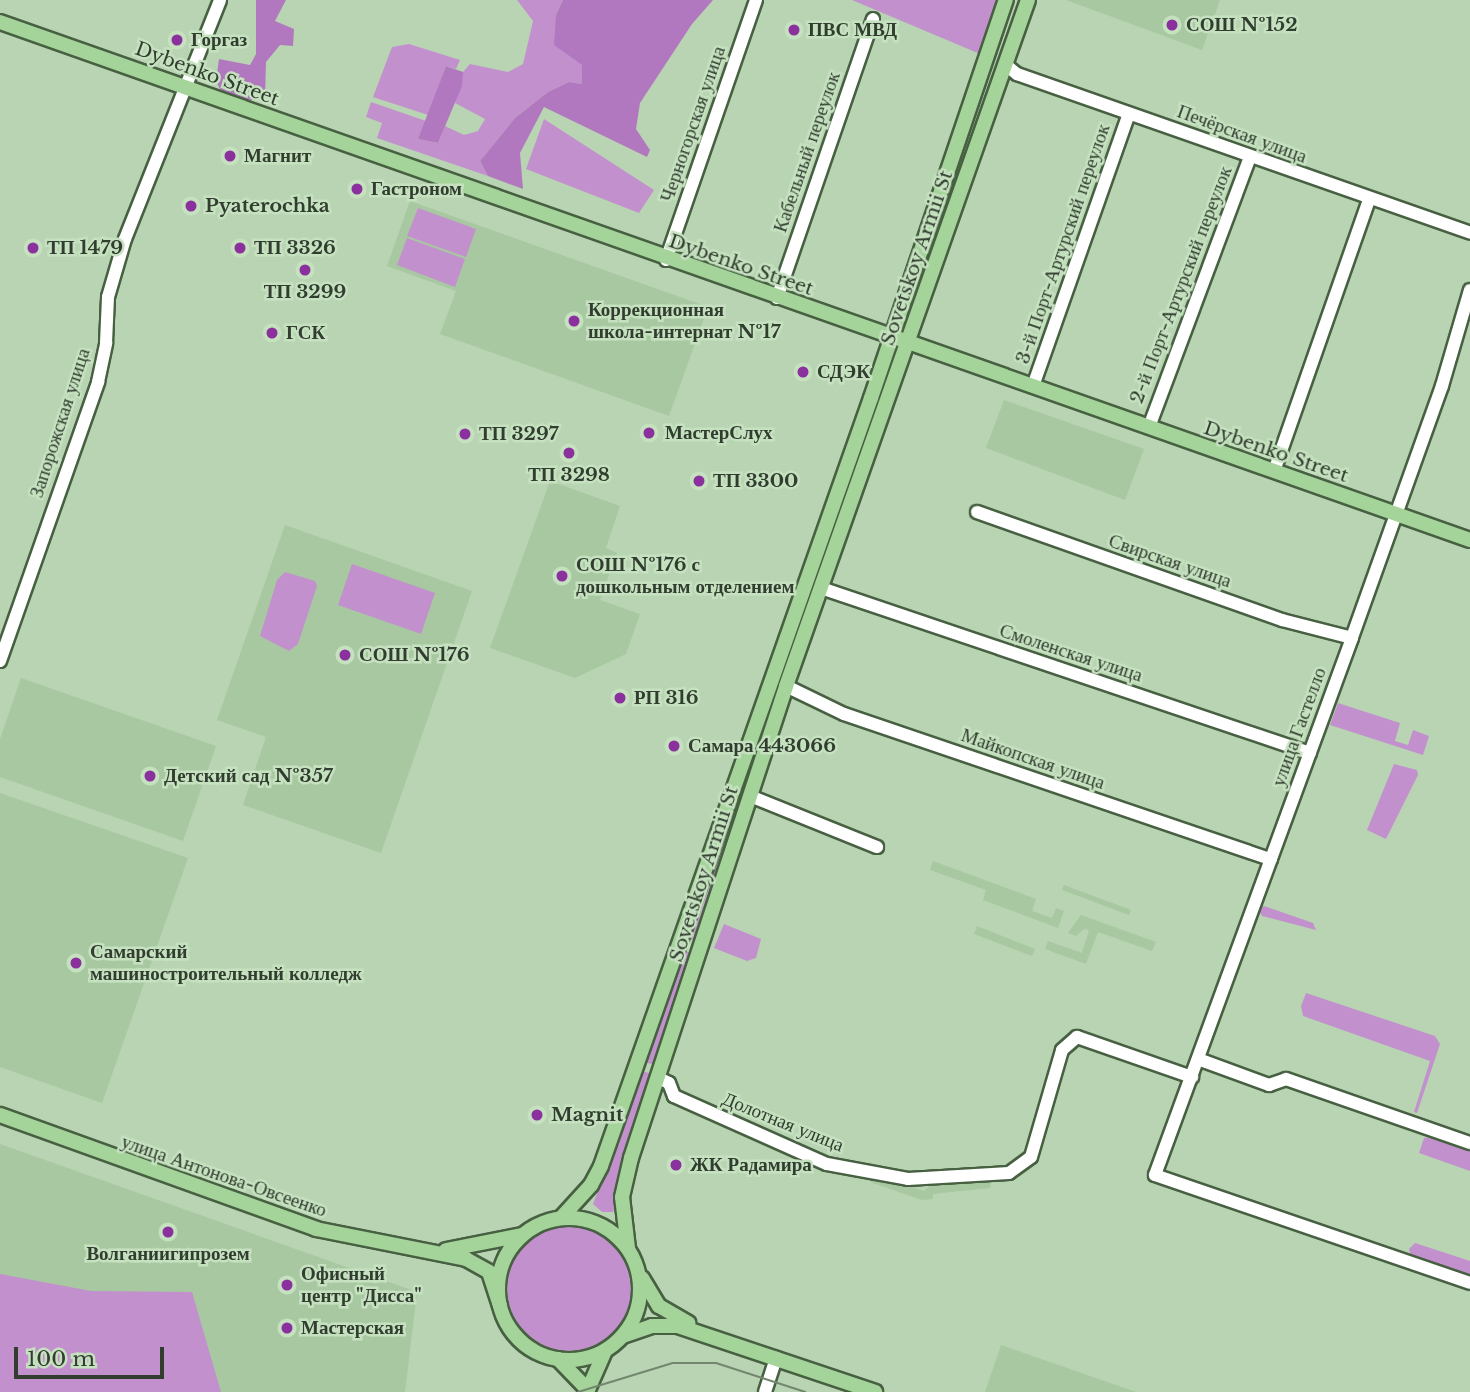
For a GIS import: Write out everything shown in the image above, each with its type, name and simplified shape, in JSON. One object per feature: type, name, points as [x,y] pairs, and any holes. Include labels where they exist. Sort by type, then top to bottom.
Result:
[{"type":"main road","name":"Sovetskoy Armii St","points":[[561,1218],[591,1185],[601,1166],[892,337],[1006,0]]},
{"type":"main road","name":"Sovetskoy Armii St","points":[[628,1248],[622,1197],[625,1177],[657,1077],[786,686],[1028,0]]},
{"type":"main road","name":"Dybenko Street","points":[[0,22],[666,260],[908,342],[1470,540]]},
{"type":"main road","points":[[986,56],[1005,64]]},
{"type":"main road","points":[[732,793],[750,796]]},
{"type":"main road","points":[[680,943],[700,948]]},
{"type":"main road","name":"улица Антонова-Овсеенко","points":[[0,1115],[316,1229],[355,1240],[440,1252],[466,1259],[489,1272],[500,1305]]},
{"type":"main road","points":[[605,1351],[587,1391],[558,1359],[517,1338],[500,1305],[501,1267],[524,1234],[561,1218],[599,1224],[628,1248],[659,1306],[731,1342]]},
{"type":"main road","name":"улица Антонова-Овсеенко","points":[[440,1252],[524,1234]]},
{"type":"main road","points":[[622,1337],[639,1304],[637,1267]]},
{"type":"main road","points":[[558,1359],[582,1359],[605,1351],[622,1337],[664,1324],[731,1342],[875,1392]]},
{"type":"street","name":"Запорожская улица","points":[[0,661],[98,382],[106,343],[108,297],[125,239],[220,0]]},
{"type":"street","name":"Черногорская улица","points":[[666,260],[756,0]]},
{"type":"street","name":"Кабельный переулок","points":[[777,298],[873,19]]},
{"type":"street","name":"Печёрская улица","points":[[1005,64],[1017,74],[1369,200],[1470,233]]},
{"type":"street","name":"3-й Порт-Артурский переулок","points":[[1033,386],[1129,114]]},
{"type":"street","name":"2-й Порт-Артурский переулок","points":[[1149,427],[1250,157]]},
{"type":"street","points":[[1274,471],[1369,200]]},
{"type":"street","name":"улица Гастелло","points":[[1470,290],[1352,638],[1155,1175],[1470,1283]]},
{"type":"street","name":"Свирская улица","points":[[977,512],[1282,620],[1352,638]]},
{"type":"street","name":"Смоленская улица","points":[[821,588],[1310,753]]},
{"type":"street","name":"Майкопская улица","points":[[786,686],[844,714],[1271,859]]},
{"type":"street","points":[[750,796],[877,846]]},
{"type":"street","name":"Долотная улица","points":[[657,1077],[669,1083],[674,1096],[827,1164],[908,1180],[1009,1173],[1031,1157],[1062,1050],[1077,1037],[1192,1077]]},
{"type":"street","points":[[1198,1059],[1269,1085],[1286,1079],[1470,1143]]},
{"type":"street","points":[[765,1392],[776,1358]]},
{"type":"shaded area","points":[[256,0],[286,0],[275,21],[294,29],[293,46],[280,45],[266,62],[265,99],[244,101],[222,93],[216,81],[219,59],[250,65],[256,54]]},
{"type":"shaded area","points":[[517,0],[563,0],[556,15],[583,65],[582,84],[569,82],[548,92],[515,118],[480,161],[488,176],[377,138],[382,123],[366,117],[371,102],[426,121],[418,139],[438,143],[445,126],[464,135],[478,131],[485,119],[455,103],[463,72],[470,64],[508,72],[523,64],[533,21]]},
{"type":"shaded area","points":[[563,0],[713,0],[692,24],[640,103],[636,129],[650,150],[647,157],[544,107],[520,153],[523,189],[488,176],[480,161],[515,118],[548,92],[569,82],[582,84],[582,65],[554,45],[556,15]]},
{"type":"shaded area","points":[[852,0],[998,0],[980,54]]},
{"type":"shaded area","name":"СОШ №152","points":[[1066,0],[1220,0],[1202,50]]},
{"type":"shaded area","points":[[409,44],[460,60],[456,69],[446,66],[428,115],[373,97],[392,47]]},
{"type":"shaded area","points":[[446,66],[463,72],[462,86],[438,143],[418,139]]},
{"type":"shaded area","points":[[544,119],[654,190],[639,213],[526,169]]},
{"type":"shaded area","name":"Коррекционная школа-интернат №17","points":[[410,201],[708,307],[669,416],[440,334],[456,291],[387,266]]},
{"type":"shaded area","points":[[418,208],[476,229],[466,257],[407,236]]},
{"type":"shaded area","points":[[407,238],[465,259],[455,287],[397,265]]},
{"type":"shaded area","points":[[1004,400],[1144,449],[1125,500],[986,448]]},
{"type":"shaded area","name":"СОШ №176 с дошкольным отделением","points":[[550,481],[620,506],[606,548],[617,553],[600,600],[640,614],[626,654],[575,678],[490,648]]},
{"type":"shaded area","name":"СОШ №176","points":[[285,525],[472,591],[381,853],[243,805],[266,737],[217,720]]},
{"type":"shaded area","points":[[352,564],[435,593],[421,634],[338,605]]},
{"type":"shaded area","points":[[285,572],[315,581],[317,586],[298,644],[289,651],[260,636],[277,580]]},
{"type":"shaded area","points":[[21,678],[216,746],[183,841],[0,777],[0,739]]},
{"type":"shaded area","points":[[1338,703],[1400,723],[1395,741],[1408,745],[1413,730],[1429,736],[1423,755],[1330,725]]},
{"type":"shaded area","points":[[1394,764],[1417,770],[1418,775],[1386,839],[1367,830]]},
{"type":"shaded area","name":"Самарский машиностроительный колледж","points":[[0,793],[188,858],[102,1103],[0,1067]]},
{"type":"shaded area","points":[[731,800],[742,803],[697,941],[683,937]]},
{"type":"shaded area","points":[[933,861],[1036,899],[1032,911],[1052,918],[1056,908],[1064,911],[1058,928],[983,900],[986,890],[930,870]]},
{"type":"shaded area","points":[[1064,885],[1131,910],[1129,915],[1062,890]]},
{"type":"shaded area","points":[[1264,906],[1313,923],[1316,930],[1262,916],[1258,909]]},
{"type":"shaded area","points":[[1081,915],[1156,942],[1152,951],[1098,932],[1086,964],[1045,949],[1048,941],[1082,953],[1089,930],[1084,929],[1076,936],[1068,933]]},
{"type":"shaded area","points":[[724,924],[761,939],[756,958],[747,961],[714,948]]},
{"type":"shaded area","points":[[977,926],[1035,949],[1032,956],[974,934]]},
{"type":"shaded area","points":[[679,949],[691,953],[654,1065],[642,1061]]},
{"type":"shaded area","points":[[1306,993],[1435,1036],[1440,1044],[1417,1113],[1414,1112],[1430,1061],[1303,1016],[1301,1006]]},
{"type":"shaded area","points":[[643,1071],[654,1075],[613,1212],[602,1212],[593,1204]]},
{"type":"shaded area","points":[[1433,1137],[1470,1151],[1470,1171],[1419,1153],[1424,1138]]},
{"type":"shaded area","points":[[0,1144],[417,1292],[405,1392],[0,1392]]},
{"type":"shaded area","points":[[867,1171],[924,1191],[930,1185],[991,1181],[990,1188],[933,1194],[933,1199],[922,1200],[873,1183],[865,1177]]},
{"type":"shaded area","points":[[570,1225],[594,1230],[615,1243],[628,1264],[633,1288],[628,1312],[615,1333],[594,1346],[570,1351],[546,1346],[525,1333],[512,1312],[507,1288],[512,1264],[525,1243],[546,1230]]},
{"type":"shaded area","points":[[1415,1243],[1470,1261],[1470,1277],[1411,1257],[1409,1249]]},
{"type":"shaded area","points":[[0,1274],[91,1291],[192,1292],[221,1392],[0,1392]]},
{"type":"shaded area","points":[[1001,1345],[1136,1392],[985,1392]]},
{"type":"tram line","points":[[578,1392],[673,1363],[716,1363],[805,1392]]},
{"type":"place","name":"СОШ №152","points":[[1172,25]]},
{"type":"place","name":"ПВС МВД","points":[[794,30]]},
{"type":"place","name":"Горгаз","points":[[177,40]]},
{"type":"place","name":"Магнит","points":[[230,156]]},
{"type":"place","name":"Гастроном","points":[[357,189]]},
{"type":"place","name":"Pyaterochka","points":[[191,206]]},
{"type":"place","name":"ТП 1479","points":[[33,248]]},
{"type":"place","name":"ТП 3326","points":[[240,248]]},
{"type":"place","name":"ТП 3299","points":[[305,270]]},
{"type":"place","name":"Коррекционная школа-интернат №17","points":[[574,321]]},
{"type":"place","name":"ГСК","points":[[272,333]]},
{"type":"place","name":"СДЭК","points":[[803,372]]},
{"type":"place","name":"МастерСлух","points":[[649,433]]},
{"type":"place","name":"ТП 3297","points":[[465,434]]},
{"type":"place","name":"ТП 3298","points":[[569,453]]},
{"type":"place","name":"ТП 3300","points":[[699,481]]},
{"type":"place","name":"СОШ №176 с дошкольным отделением","points":[[562,576]]},
{"type":"place","name":"СОШ №176","points":[[345,655]]},
{"type":"place","name":"РП 316","points":[[620,698]]},
{"type":"place","name":"Самара 443066","points":[[674,746]]},
{"type":"place","name":"Детский сад №357","points":[[150,776]]},
{"type":"place","name":"Самарский машиностроительный колледж","points":[[76,963]]},
{"type":"place","name":"Magnit","points":[[537,1115]]},
{"type":"place","name":"ЖК Радамира","points":[[676,1165]]},
{"type":"place","name":"Волганиигипрозем","points":[[168,1232]]},
{"type":"place","name":"Офисный центр \"Дисса\"","points":[[287,1285]]},
{"type":"place","name":"Мастерская","points":[[287,1328]]}]
